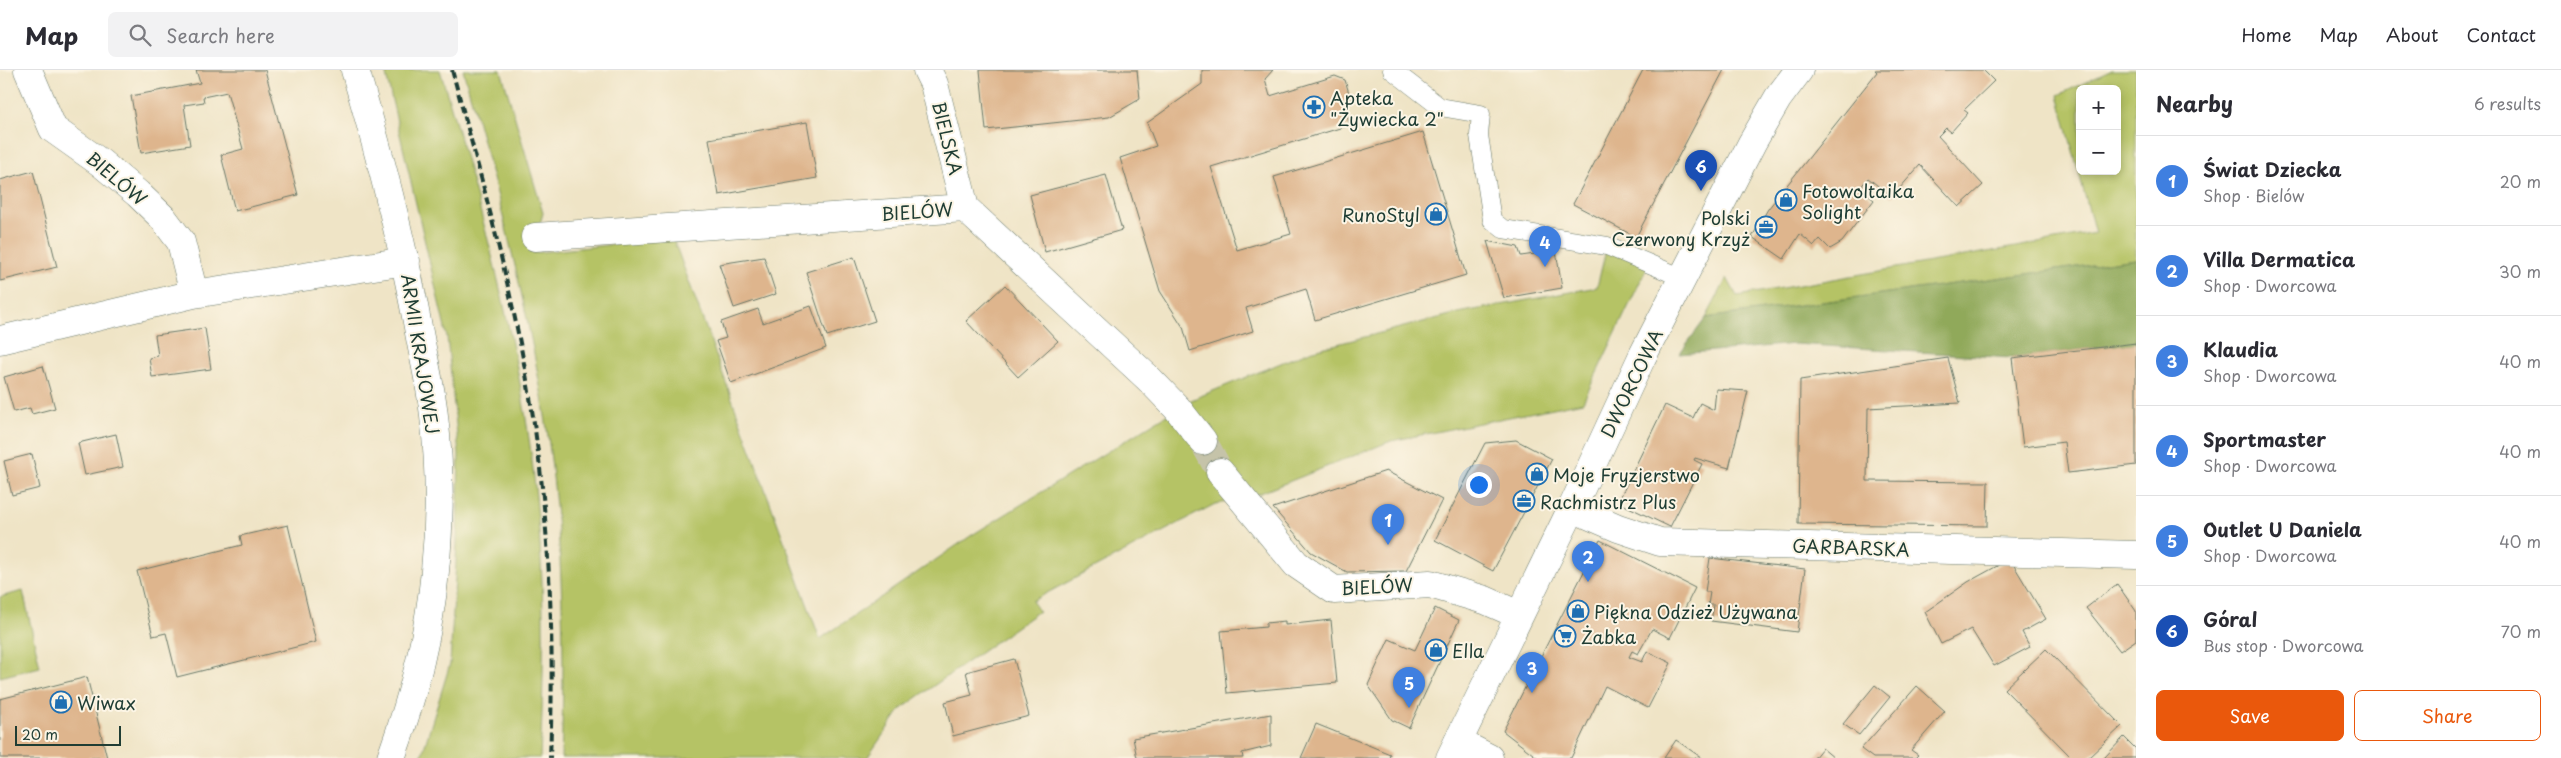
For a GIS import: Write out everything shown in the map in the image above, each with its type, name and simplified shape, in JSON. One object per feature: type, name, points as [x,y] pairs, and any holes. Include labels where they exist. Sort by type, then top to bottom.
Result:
[{"type":"street","name":"BIELÓW","points":[[28,70],[53,129],[101,163],[138,194],[163,218],[181,242],[194,294]]},
{"type":"street","name":"ARMII KRAJOWEJ","points":[[355,70],[380,155],[406,261],[434,416],[438,531],[427,630],[415,685],[391,758]]},
{"type":"street","name":"BIELSKA","points":[[927,70],[934,84],[965,208]]},
{"type":"street","name":"DWORCOWA","points":[[1454,750],[1572,508],[1642,357],[1752,144],[1778,98],[1799,70]]},
{"type":"street","name":"BIELÓW","points":[[535,237],[965,208],[1149,379],[1177,408],[1203,441]]},
{"type":"street","points":[[0,340],[194,294],[406,261]]},
{"type":"street","name":"BIELÓW","points":[[1220,472],[1296,564],[1334,590],[1430,584],[1485,600],[1519,615]]},
{"type":"street","name":"GARBARSKA","points":[[1572,508],[1618,528],[1660,542],[2136,555]]},
{"type":"street","points":[[1454,750],[1489,758]]},
{"type":"lane","points":[[1392,70],[1440,107],[1481,114],[1479,135],[1492,220],[1503,228],[1607,246],[1683,278]]},
{"type":"green space","points":[[385,70],[440,70],[473,184],[502,298],[525,414],[539,531],[543,645],[540,758],[421,758],[450,664],[457,544],[459,454],[447,337]]},
{"type":"green space","points":[[463,70],[501,70],[543,213],[532,253],[673,238],[820,639],[972,535],[1191,400],[1310,351],[1458,313],[1597,287],[1607,246],[1649,263],[1583,402],[1391,441],[1243,500],[1215,504],[1032,601],[1039,611],[901,709],[867,758],[561,758],[563,667],[561,577],[549,442],[517,273]]},
{"type":"green space","points":[[2112,70],[2136,70],[2136,259],[1706,318],[1727,278],[1737,296],[2095,233],[2079,175],[2121,175],[2121,85],[2080,85]]},
{"type":"green space","points":[[2076,87],[2076,130],[2076,162],[2058,95]]},
{"type":"green space","points":[[2136,259],[2136,343],[2012,358],[1795,344],[1679,354],[1706,318]]},
{"type":"green space","points":[[23,591],[40,667],[0,677],[0,597]]},
{"type":"building","points":[[196,70],[265,70],[298,195],[235,211],[221,155],[243,149],[227,92],[203,97],[204,102],[184,105],[190,145],[141,153],[131,96],[200,83]]},
{"type":"building","points":[[980,70],[1137,70],[1140,99],[1109,117],[986,130]]},
{"type":"building","points":[[1202,70],[1273,70],[1265,79],[1270,96],[1335,76],[1345,80],[1352,103],[1344,105],[1350,125],[1211,167],[1237,250],[1291,234],[1274,177],[1423,132],[1466,275],[1315,320],[1306,289],[1246,308],[1253,331],[1190,351],[1183,327],[1160,291],[1120,158],[1156,146],[1147,123],[1202,84]]},
{"type":"building","points":[[1643,70],[1724,70],[1636,237],[1573,204]]},
{"type":"building","points":[[1875,70],[1983,70],[1994,81],[1964,110],[1968,113],[1951,132],[1946,128],[1938,136],[1983,185],[1959,207],[1920,165],[1892,197],[1868,178],[1860,188],[1874,200],[1842,242],[1830,249],[1820,239],[1814,246],[1800,234],[1784,259],[1752,237],[1768,209],[1877,72]]},
{"type":"building","points":[[807,122],[817,178],[719,195],[709,139]]},
{"type":"building","points":[[33,171],[57,267],[0,281],[0,180]]},
{"type":"building","points":[[1106,175],[1122,230],[1045,252],[1030,195]]},
{"type":"building","points":[[1487,241],[1518,247],[1521,256],[1556,251],[1562,288],[1504,298]]},
{"type":"building","points":[[764,257],[776,294],[734,308],[719,264]]},
{"type":"building","points":[[854,257],[875,321],[827,336],[806,272]]},
{"type":"building","points":[[1005,285],[1058,341],[1018,377],[966,321]]},
{"type":"building","points":[[811,306],[826,348],[731,383],[716,341],[726,338],[721,322],[758,309],[763,323]]},
{"type":"building","points":[[205,328],[211,369],[152,377],[149,358],[158,356],[155,335]]},
{"type":"building","points":[[2136,343],[2136,465],[2068,473],[2064,442],[2023,447],[2012,358]]},
{"type":"building","points":[[1948,358],[1960,403],[1868,408],[1867,481],[1988,482],[1987,526],[1798,524],[1800,380]]},
{"type":"building","points":[[43,366],[55,408],[32,414],[30,408],[14,412],[4,377]]},
{"type":"building","points":[[1716,389],[1748,391],[1729,468],[1695,458],[1694,460],[1702,464],[1670,527],[1618,502],[1665,405],[1693,418],[1700,403],[1714,410]]},
{"type":"building","points":[[116,434],[123,467],[85,475],[78,443]]},
{"type":"building","points":[[1516,440],[1552,459],[1493,571],[1435,540],[1485,443]]},
{"type":"building","points":[[32,454],[40,488],[12,495],[4,461]]},
{"type":"building","points":[[1386,471],[1442,500],[1406,571],[1347,572],[1311,552],[1273,508]]},
{"type":"building","points":[[288,525],[316,642],[177,677],[166,633],[153,636],[137,571],[242,545],[240,536]]},
{"type":"building","points":[[1600,540],[1695,588],[1670,638],[1652,629],[1638,654],[1632,651],[1629,657],[1642,662],[1647,651],[1671,663],[1648,708],[1605,686],[1571,758],[1538,758],[1503,731]]},
{"type":"building","points":[[1710,558],[1805,569],[1797,632],[1711,621],[1714,605],[1708,605],[1710,592],[1705,592]]},
{"type":"building","points":[[2010,559],[2046,619],[2022,632],[2030,647],[1994,666],[1971,629],[1941,644],[1925,612],[1968,582]]},
{"type":"building","points":[[2117,584],[2136,611],[2136,640],[2120,651],[2086,608]]},
{"type":"building","points":[[1435,608],[1459,620],[1409,728],[1392,720],[1368,685],[1389,639],[1415,650]]},
{"type":"building","points":[[1331,620],[1337,683],[1227,693],[1221,631],[1266,627],[1266,623],[1285,621],[1285,625]]},
{"type":"building","points":[[2046,649],[2122,726],[2088,758],[2072,758],[2004,689]]},
{"type":"building","points":[[1014,659],[1029,716],[953,736],[945,702],[972,695],[966,672]]},
{"type":"building","points":[[87,677],[107,758],[0,758],[0,699]]},
{"type":"building","points":[[1875,685],[1890,697],[1859,735],[1843,724]]},
{"type":"building","points":[[1917,686],[1945,711],[1911,750],[1918,755],[1915,758],[1873,758],[1861,749]]},
{"type":"building","points":[[1271,714],[1271,746],[1242,753],[1243,758],[1137,758],[1133,738]]},
{"type":"building","points":[[1316,724],[1390,754],[1389,758],[1301,758]]},
{"type":"building","points":[[2124,737],[2136,749],[2136,758],[2104,758]]},
{"type":"building","points":[[1676,740],[1702,758],[1664,758]]},
{"type":"building","points":[[1822,748],[1834,758],[1814,758]]},
{"type":"tunnel","points":[[1203,441],[1220,472]]},
{"type":"railway","points":[[452,70],[514,312],[524,361],[539,460],[549,572],[552,683],[550,758]]},
{"type":"place","name":"Apteka \"Żywiecka 2\"","points":[[1314,107]]},
{"type":"place","name":"Góral","points":[[1701,191]]},
{"type":"place","name":"Fotowoltaika Solight","points":[[1786,200]]},
{"type":"place","name":"RunoStyl","points":[[1436,214]]},
{"type":"place","name":"Polski Czerwony Krzyż","points":[[1766,227]]},
{"type":"place","name":"Sportmaster","points":[[1545,267]]},
{"type":"place","name":"Moje Fryzjerstwo","points":[[1537,474]]},
{"type":"place","name":"Rachmistrz Plus","points":[[1524,501]]},
{"type":"place","name":"Świat Dziecka","points":[[1388,545]]},
{"type":"place","name":"Villa Dermatica","points":[[1588,582]]},
{"type":"place","name":"Piękna Odzież Używana","points":[[1578,611]]},
{"type":"place","name":"Żabka","points":[[1565,636]]},
{"type":"place","name":"Ella","points":[[1436,650]]},
{"type":"place","name":"Klaudia","points":[[1532,693]]},
{"type":"place","name":"Wiwax","points":[[61,702]]},
{"type":"place","name":"Outlet U Daniela","points":[[1409,708]]}]
